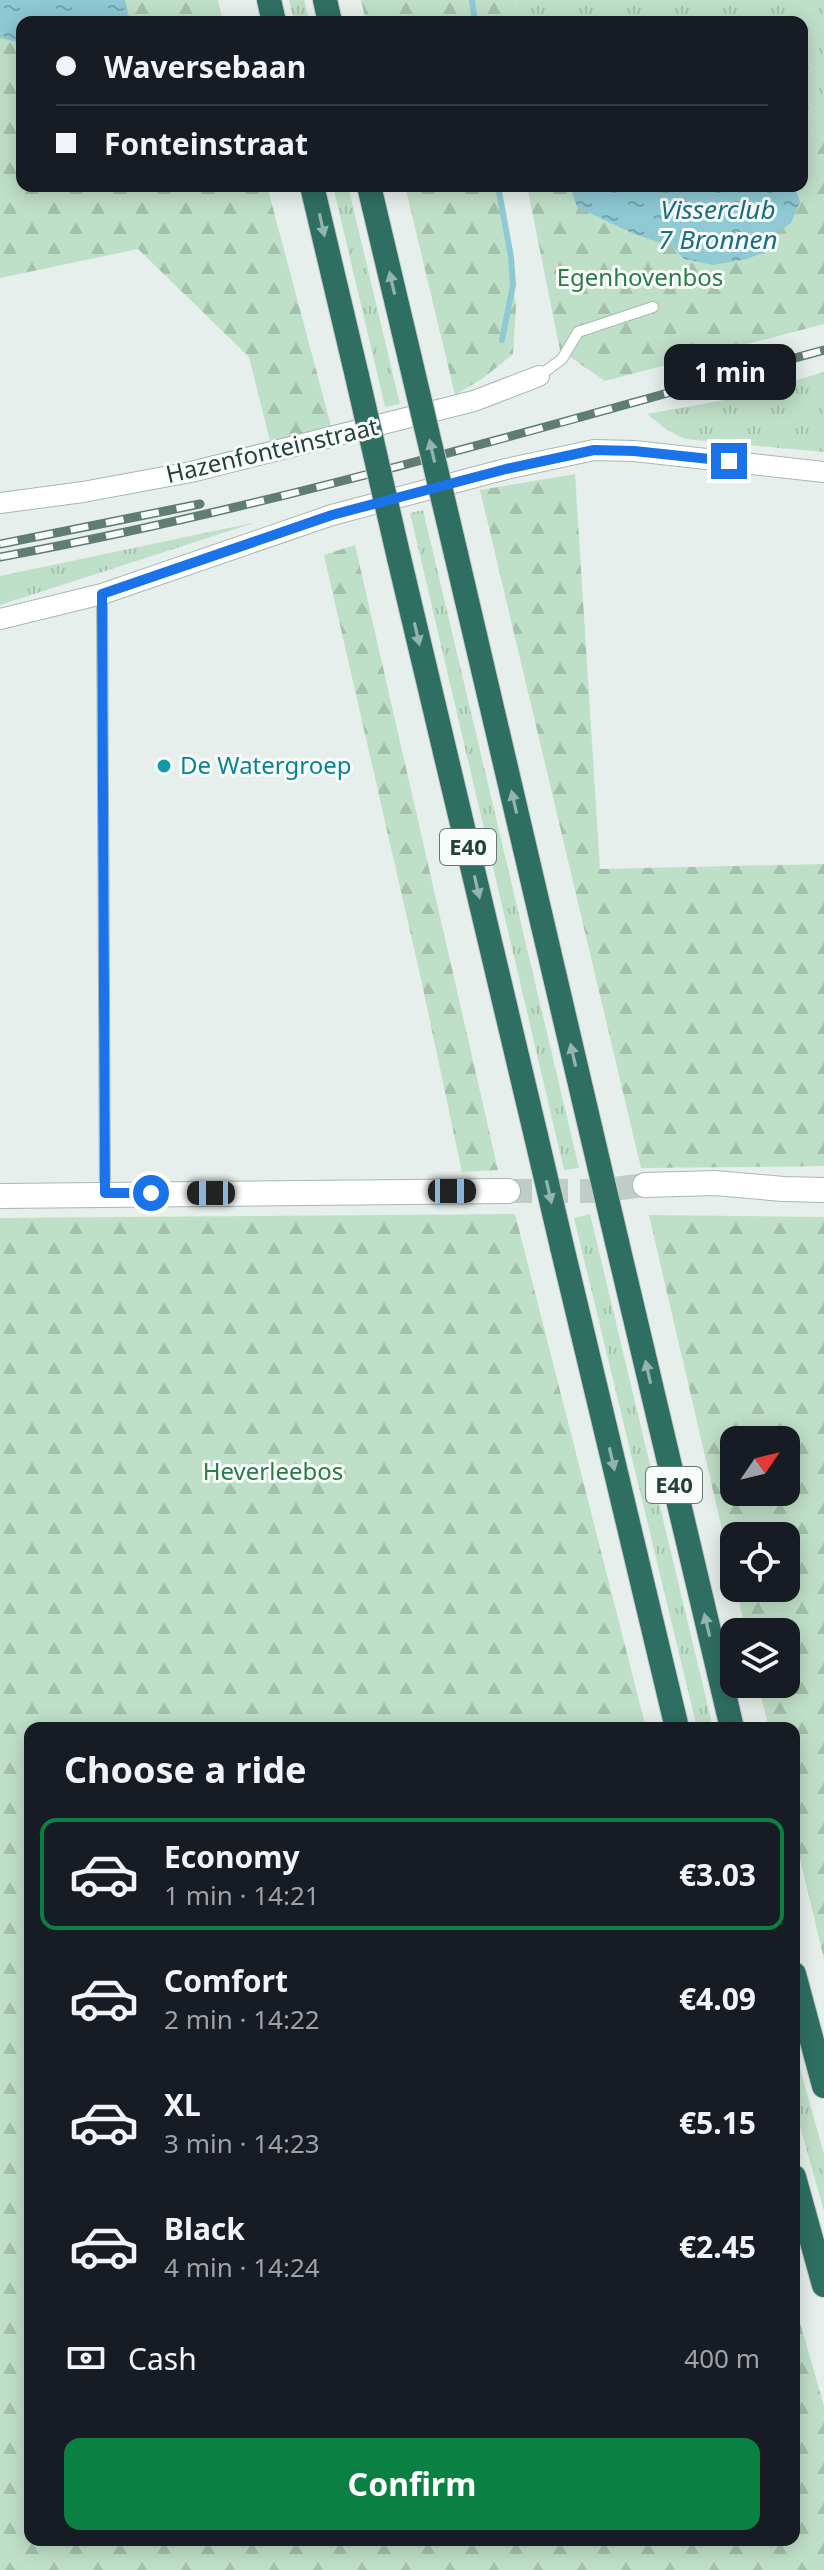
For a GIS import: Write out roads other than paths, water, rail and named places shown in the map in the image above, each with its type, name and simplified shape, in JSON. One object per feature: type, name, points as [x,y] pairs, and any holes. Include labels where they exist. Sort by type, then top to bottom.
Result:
[{"type":"highway","name":"E40","points":[[313,192],[676,1722]]},
{"type":"highway","name":"E40","points":[[370,192],[731,1722]]},
{"type":"highway","points":[[800,1996],[824,2086]]},
{"type":"highway","points":[[800,2199],[824,2285]]},
{"type":"street","name":"Hazenfonteinstraat","points":[[0,503],[83,492],[191,472],[474,401],[539,376]]},
{"type":"street","points":[[0,619],[102,594],[332,515],[506,469],[594,450],[634,451],[824,472]]},
{"type":"street","points":[[646,1191],[688,1201],[716,1200],[783,1189],[824,1190]]},
{"type":"street","points":[[0,1196],[508,1191]]},
{"type":"lane","points":[[539,376],[562,359],[578,332],[653,307]]},
{"type":"lane","points":[[102,594],[105,1193]]},
{"type":"water","points":[[0,0],[125,0],[129,16],[16,16],[16,42],[0,38]]},
{"type":"water","name":"Visserclub 7 Bronnen","points":[[572,192],[796,192],[800,202],[791,223],[776,233],[764,252],[747,259],[713,265],[684,259],[673,247],[634,234],[577,207]]},
{"type":"waterway","points":[[472,0],[474,16]]},
{"type":"waterway","points":[[499,192],[513,285],[502,340]]},
{"type":"tunnel","points":[[508,1191],[597,1191],[645,1185]]},
{"type":"railway","points":[[0,557],[208,514],[311,489],[824,350]]},
{"type":"railway","points":[[0,544],[200,504]]},
{"type":"place","name":"De Watergroep","points":[[164,766]]},
{"type":"park label","name":"Egenhovenbos","points":[[640,278]]},
{"type":"park label","name":"Heverleebos","points":[[273,1472]]}]
